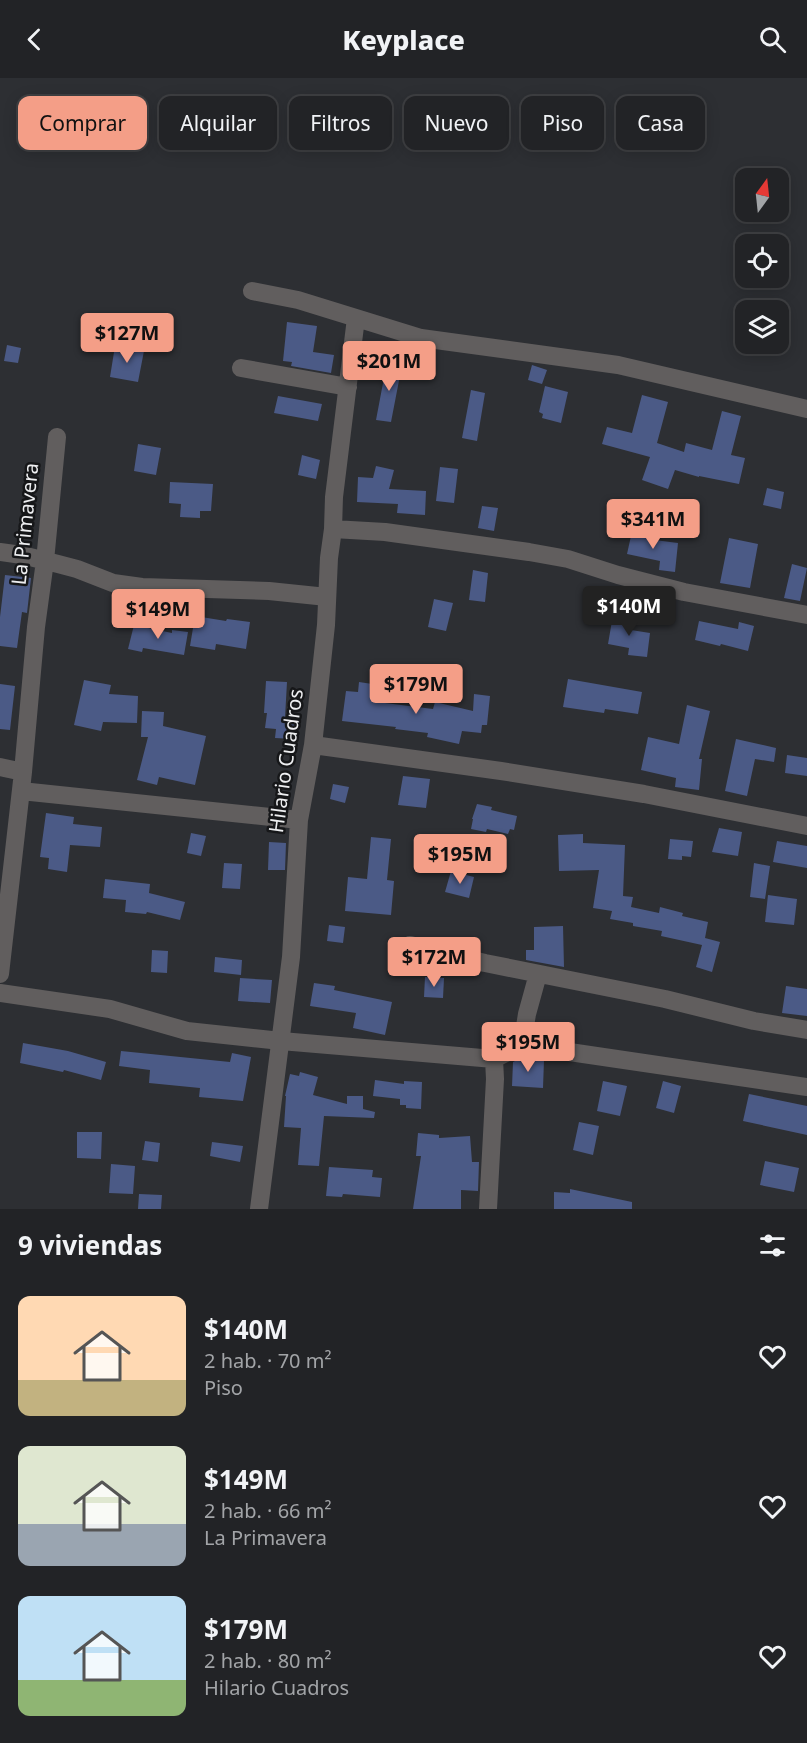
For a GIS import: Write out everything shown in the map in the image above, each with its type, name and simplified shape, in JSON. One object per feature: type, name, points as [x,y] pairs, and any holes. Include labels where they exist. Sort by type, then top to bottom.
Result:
[{"type":"street","points":[[252,291],[298,300],[421,338],[618,365],[807,410]]},
{"type":"street","name":"Hilario Cuadros","points":[[259,1209],[291,957],[299,820],[313,745],[326,625],[334,497],[356,318]]},
{"type":"street","points":[[241,368],[348,387]]},
{"type":"street","name":"La Primavera","points":[[0,972],[57,437]]},
{"type":"street","points":[[333,530],[385,532],[529,552],[568,559],[684,592],[807,615]]},
{"type":"street","points":[[0,552],[22,555],[77,569],[113,583],[142,587],[269,591],[327,597]]},
{"type":"street","points":[[313,745],[501,771],[644,794],[807,826]]},
{"type":"street","points":[[0,767],[23,772]]},
{"type":"street","points":[[21,791],[299,820]]},
{"type":"street","points":[[410,945],[538,974],[665,999],[754,1021],[807,1030]]},
{"type":"street","points":[[522,1045],[527,1014],[538,974]]},
{"type":"street","points":[[0,993],[110,1009],[187,1031],[494,1059],[522,1045],[807,1087]]},
{"type":"street","points":[[488,1209],[494,1059]]},
{"type":"building","points":[[287,322],[317,326],[313,352],[334,355],[331,373],[291,366],[292,362],[283,361]]},
{"type":"building","points":[[7,345],[21,348],[18,363],[4,361]]},
{"type":"building","points":[[115,346],[144,351],[138,382],[110,377]]},
{"type":"building","points":[[387,362],[402,365],[391,422],[376,420]]},
{"type":"building","points":[[532,365],[547,370],[542,384],[528,380]]},
{"type":"building","points":[[545,386],[568,392],[561,423],[542,418],[543,414],[539,412]]},
{"type":"building","points":[[471,390],[485,393],[477,441],[462,438]]},
{"type":"building","points":[[642,395],[668,402],[657,443],[684,452],[686,443],[712,450],[722,411],[741,416],[731,455],[745,458],[739,484],[675,470],[668,489],[642,480],[650,457],[602,444],[607,427],[632,433]]},
{"type":"building","points":[[278,396],[322,404],[318,421],[274,413]]},
{"type":"building","points":[[138,444],[161,448],[156,475],[134,471]]},
{"type":"building","points":[[302,455],[320,460],[316,479],[298,475]]},
{"type":"building","points":[[376,466],[394,470],[389,489],[426,491],[425,515],[397,513],[398,504],[357,502],[358,477],[373,478]]},
{"type":"building","points":[[440,467],[458,469],[454,503],[436,501]]},
{"type":"building","points":[[170,482],[213,484],[211,511],[200,511],[200,518],[180,517],[181,504],[169,503]]},
{"type":"building","points":[[767,488],[784,492],[781,509],[763,505]]},
{"type":"building","points":[[482,506],[498,508],[494,531],[478,528]]},
{"type":"building","points":[[633,527],[649,531],[647,539],[678,543],[675,572],[659,570],[660,561],[627,554]]},
{"type":"building","points":[[729,538],[758,544],[750,588],[720,583]]},
{"type":"building","points":[[792,564],[807,568],[800,601],[784,598]]},
{"type":"building","points":[[473,570],[488,573],[485,602],[469,600]]},
{"type":"building","points":[[5,575],[31,578],[27,613],[22,612],[17,648],[0,646],[0,617]]},
{"type":"building","points":[[434,599],[453,603],[446,631],[428,627]]},
{"type":"building","points":[[613,615],[634,619],[631,630],[650,633],[647,657],[628,655],[629,648],[608,644]]},
{"type":"building","points":[[195,616],[250,622],[246,649],[216,644],[215,650],[190,646]]},
{"type":"building","points":[[699,621],[738,629],[739,622],[754,626],[748,651],[695,640]]},
{"type":"building","points":[[134,625],[172,633],[172,630],[188,632],[184,655],[143,648],[142,652],[128,649]]},
{"type":"building","points":[[568,679],[642,692],[638,714],[605,709],[604,713],[563,707]]},
{"type":"building","points":[[84,680],[111,685],[109,694],[138,696],[137,723],[103,722],[101,731],[74,725]]},
{"type":"building","points":[[266,681],[287,682],[285,718],[296,719],[294,739],[275,738],[276,729],[265,728]]},
{"type":"building","points":[[359,682],[379,685],[377,702],[433,709],[435,702],[473,711],[474,694],[490,696],[487,725],[482,725],[481,733],[462,731],[459,744],[427,737],[428,733],[342,721],[346,691],[358,692]]},
{"type":"building","points":[[0,684],[15,686],[10,730],[0,729]]},
{"type":"building","points":[[687,705],[710,711],[699,759],[702,759],[699,790],[675,787],[676,778],[641,770],[648,737],[679,744]]},
{"type":"building","points":[[142,711],[164,712],[163,726],[206,736],[195,785],[159,777],[157,785],[137,780],[148,737],[141,737]]},
{"type":"building","points":[[736,739],[776,748],[774,762],[755,759],[747,796],[725,791]]},
{"type":"building","points":[[787,755],[807,758],[807,776],[785,773]]},
{"type":"building","points":[[403,776],[430,779],[426,808],[398,805]]},
{"type":"building","points":[[333,784],[349,787],[345,803],[330,799]]},
{"type":"building","points":[[477,804],[517,816],[514,830],[510,829],[508,834],[487,829],[486,832],[471,829]]},
{"type":"building","points":[[46,813],[74,817],[73,824],[102,827],[100,847],[70,845],[67,872],[48,869],[49,858],[40,857]]},
{"type":"building","points":[[719,828],[742,832],[738,856],[712,852]]},
{"type":"building","points":[[191,833],[206,836],[201,856],[187,853]]},
{"type":"building","points":[[583,834],[583,843],[625,845],[623,896],[633,897],[631,907],[659,913],[660,907],[683,913],[682,916],[708,922],[705,938],[720,942],[712,972],[696,967],[702,945],[661,936],[662,931],[610,919],[612,911],[593,908],[599,870],[559,871],[558,835]]},
{"type":"building","points":[[371,837],[391,839],[387,880],[394,881],[391,915],[345,911],[348,877],[367,879]]},
{"type":"building","points":[[670,839],[693,841],[691,857],[682,856],[682,860],[668,859]]},
{"type":"building","points":[[777,841],[807,846],[807,868],[773,862]]},
{"type":"building","points":[[269,842],[286,843],[285,870],[268,870]]},
{"type":"building","points":[[224,863],[242,864],[240,889],[222,888]]},
{"type":"building","points":[[754,863],[770,866],[765,899],[750,897]]},
{"type":"building","points":[[451,871],[474,877],[469,898],[445,892]]},
{"type":"building","points":[[105,879],[150,884],[149,893],[185,902],[180,920],[147,912],[146,914],[125,912],[126,900],[103,898]]},
{"type":"building","points":[[768,895],[797,899],[794,925],[765,922]]},
{"type":"building","points":[[329,925],[345,927],[343,943],[327,941]]},
{"type":"building","points":[[563,926],[564,967],[526,960],[526,950],[534,950],[534,927]]},
{"type":"building","points":[[152,950],[168,951],[167,973],[151,972]]},
{"type":"building","points":[[215,957],[242,960],[241,975],[214,972]]},
{"type":"building","points":[[425,977],[444,978],[443,998],[424,997]]},
{"type":"building","points":[[240,978],[272,980],[270,1003],[238,1001]]},
{"type":"building","points":[[314,983],[335,986],[334,990],[392,1002],[385,1035],[353,1028],[356,1013],[310,1006]]},
{"type":"building","points":[[786,986],[807,989],[807,1016],[782,1013]]},
{"type":"building","points":[[23,1043],[68,1051],[106,1062],[101,1080],[64,1070],[63,1072],[20,1063]]},
{"type":"building","points":[[121,1051],[230,1062],[232,1053],[251,1057],[243,1101],[199,1097],[200,1088],[149,1083],[150,1070],[119,1066]]},
{"type":"building","points":[[523,1057],[544,1060],[543,1088],[512,1086],[513,1062]]},
{"type":"building","points":[[300,1072],[318,1077],[313,1095],[347,1104],[347,1096],[363,1096],[363,1109],[375,1112],[374,1118],[324,1116],[319,1166],[298,1165],[301,1128],[284,1127],[285,1096],[290,1074],[299,1076]]},
{"type":"building","points":[[375,1080],[404,1084],[404,1081],[422,1082],[421,1109],[406,1108],[406,1105],[400,1105],[400,1099],[373,1096]]},
{"type":"building","points":[[603,1081],[627,1086],[620,1116],[597,1111]]},
{"type":"building","points":[[663,1081],[681,1086],[674,1113],[656,1108]]},
{"type":"building","points":[[749,1094],[807,1106],[807,1135],[743,1121]]},
{"type":"building","points":[[579,1122],[599,1126],[593,1155],[573,1150]]},
{"type":"building","points":[[77,1132],[102,1132],[101,1159],[77,1158]]},
{"type":"building","points":[[418,1133],[439,1135],[439,1138],[470,1136],[472,1162],[479,1162],[478,1191],[461,1190],[461,1209],[413,1209],[421,1156],[416,1156]]},
{"type":"building","points":[[145,1141],[160,1143],[158,1162],[142,1160]]},
{"type":"building","points":[[212,1142],[243,1146],[240,1162],[210,1156]]},
{"type":"building","points":[[765,1161],[799,1168],[794,1192],[760,1185]]},
{"type":"building","points":[[111,1164],[135,1166],[133,1194],[109,1193]]},
{"type":"building","points":[[329,1167],[373,1170],[372,1177],[382,1178],[380,1197],[343,1194],[342,1197],[326,1196]]},
{"type":"building","points":[[570,1189],[632,1202],[632,1209],[554,1209],[554,1192],[570,1193]]},
{"type":"building","points":[[139,1194],[162,1195],[161,1209],[138,1209]]}]
